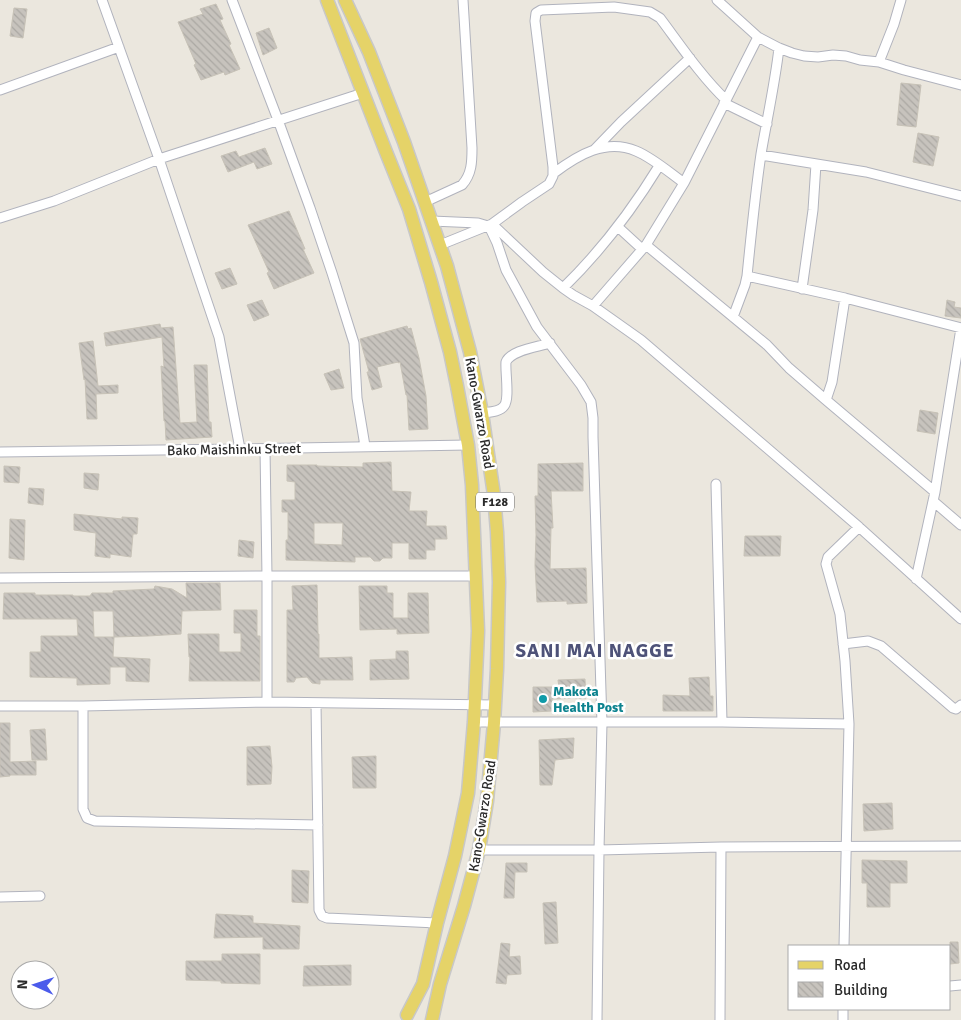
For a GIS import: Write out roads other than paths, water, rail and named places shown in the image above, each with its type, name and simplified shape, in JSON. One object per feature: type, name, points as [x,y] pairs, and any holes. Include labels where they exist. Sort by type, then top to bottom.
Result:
[{"type":"main road","name":"Kano-Gwarzo Road","points":[[327,0],[409,209],[431,282],[450,352],[468,445],[472,485],[478,631],[474,722],[468,793],[455,856],[423,984],[405,1018]]},
{"type":"main road","name":"Kano-Gwarzo Road","points":[[345,0],[369,52],[404,142],[440,245],[459,308],[482,413],[494,495],[499,582],[496,705],[487,801],[479,850],[431,1020]]},
{"type":"main road","name":"F128","points":[[405,1018],[414,1013],[420,1013],[431,1020]]},
{"type":"street","points":[[102,0],[159,159],[219,337],[240,450]]},
{"type":"street","points":[[232,0],[278,120],[329,264],[354,343],[357,398],[365,446]]},
{"type":"street","points":[[425,202],[462,185],[467,180],[472,162],[462,0]]},
{"type":"street","points":[[879,62],[902,0]]},
{"type":"street","points":[[719,1],[758,37],[779,48],[804,56],[846,56],[879,62],[961,85]]},
{"type":"street","points":[[440,245],[490,225],[549,184],[554,172],[535,21],[538,11],[546,8],[614,7],[654,14],[660,18],[725,101],[767,124]]},
{"type":"street","points":[[593,306],[644,247],[684,183],[758,37]]},
{"type":"street","points":[[0,90],[120,47]]},
{"type":"street","points":[[733,317],[747,276],[761,155],[779,48]]},
{"type":"street","points":[[594,150],[620,122],[690,58]]},
{"type":"street","points":[[0,218],[54,200],[159,159],[363,93]]},
{"type":"street","points":[[554,172],[583,154],[616,146],[636,151],[646,156],[684,183]]},
{"type":"street","points":[[761,155],[866,172],[961,196]]},
{"type":"street","points":[[802,289],[813,210],[816,164]]},
{"type":"street","points":[[563,288],[591,260],[618,227],[660,166]]},
{"type":"street","points":[[432,221],[490,225],[563,288],[593,306],[641,340],[859,527],[961,619]]},
{"type":"street","points":[[490,225],[498,243],[506,270],[536,327],[582,385],[591,402],[602,722],[597,1020]]},
{"type":"street","points":[[618,227],[767,345],[790,368],[934,497],[961,525]]},
{"type":"street","points":[[747,276],[845,298],[961,328],[934,497],[916,579]]},
{"type":"street","points":[[826,400],[832,382],[845,298]]},
{"type":"street","points":[[482,413],[499,410],[505,405],[507,399],[506,362],[508,358],[514,354],[550,343]]},
{"type":"street","name":"Bako Maishinku Street","points":[[0,452],[240,450],[468,445]]},
{"type":"street","points":[[264,449],[267,702]]},
{"type":"street","points":[[716,484],[722,722]]},
{"type":"street","points":[[844,945],[849,724],[840,614],[826,564],[828,557],[859,527]]},
{"type":"street","points":[[0,578],[475,576]]},
{"type":"street","points":[[843,644],[868,641],[881,646],[953,708],[956,709],[961,705]]},
{"type":"street","points":[[0,706],[267,702],[496,705]]},
{"type":"street","points":[[316,703],[319,910],[322,916],[327,918],[437,923]]},
{"type":"street","points":[[83,706],[83,809],[87,818],[95,822],[318,825]]},
{"type":"street","points":[[474,722],[849,724]]},
{"type":"street","points":[[479,850],[599,850],[720,846],[961,846]]},
{"type":"street","points":[[720,846],[720,1020]]},
{"type":"street","points":[[0,896],[40,896]]},
{"type":"place","name":"Makota Health Post","points":[[543,699]]},
{"type":"district","name":"SANI MAI NAGGE","points":[[595,650]]}]
